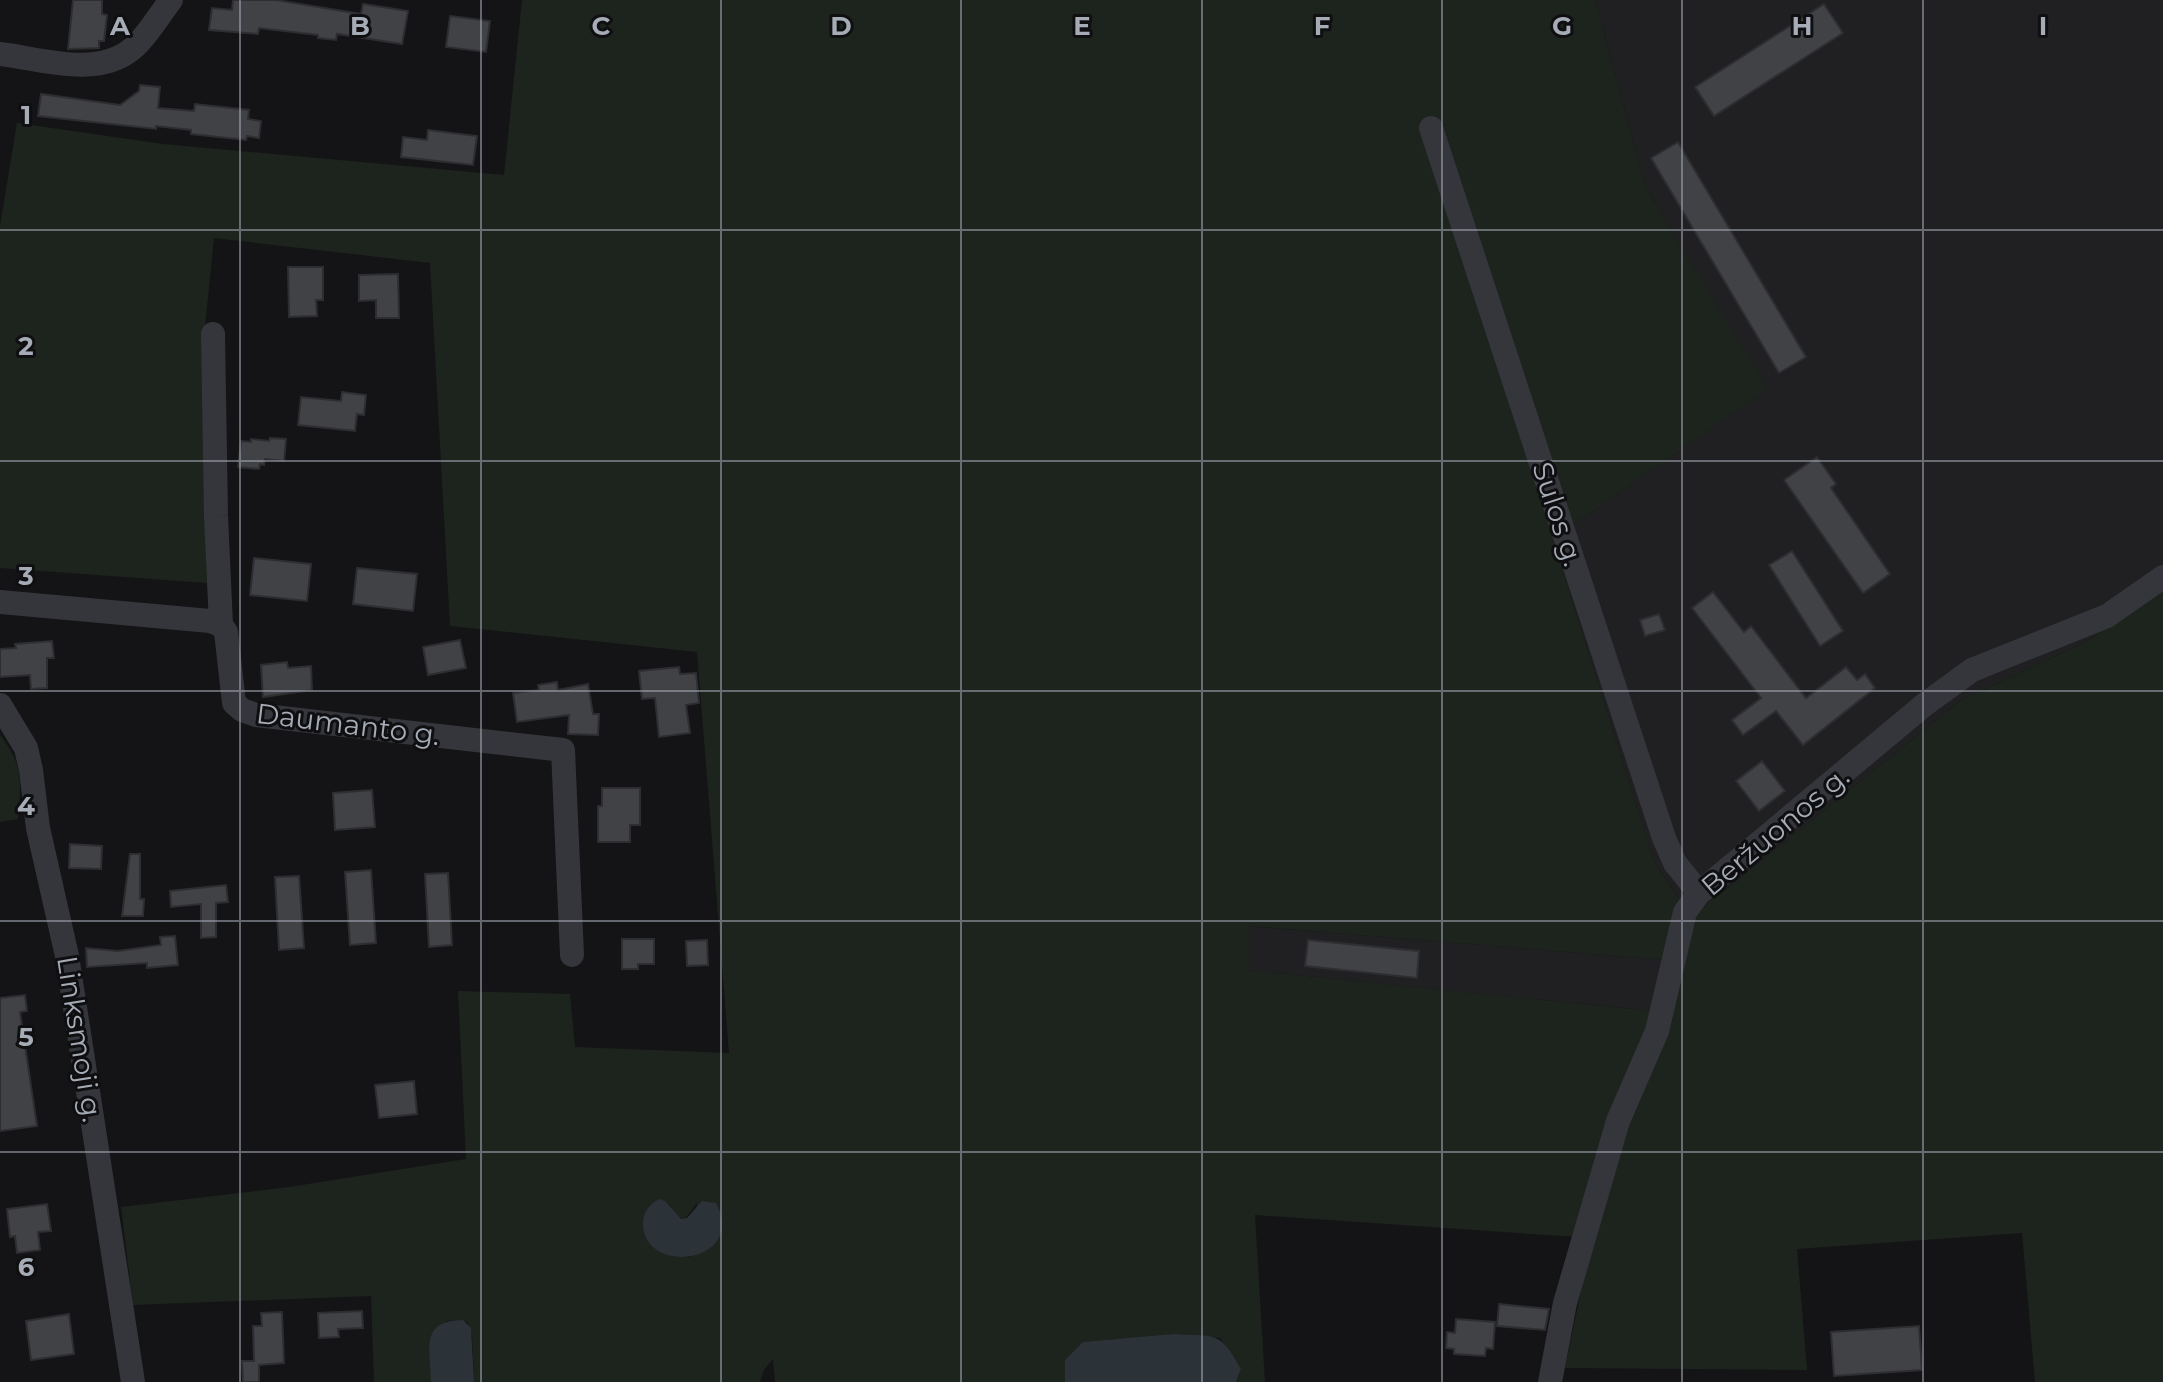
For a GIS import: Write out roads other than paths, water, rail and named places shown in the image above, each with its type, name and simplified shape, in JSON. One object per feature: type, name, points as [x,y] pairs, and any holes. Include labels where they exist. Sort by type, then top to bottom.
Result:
[{"type":"street","points":[[0,54],[79,65],[111,61],[133,48],[171,0]]},
{"type":"street","name":"Sulos g.","points":[[1431,128],[1664,838],[1675,863],[1699,893]]},
{"type":"street","points":[[0,602],[210,621],[221,625],[213,334]]},
{"type":"street","name":"Beržuonos g.","points":[[1550,1382],[1565,1303],[1618,1121],[1657,1031],[1685,912],[1699,893],[1924,705],[1972,670],[2107,616],[2163,577]]},
{"type":"street","name":"Daumanto g.","points":[[221,625],[226,632],[234,703],[242,710],[256,715],[563,750],[572,955]]},
{"type":"street","name":"Linksmoji g.","points":[[0,705],[26,748],[31,770],[38,828],[67,956],[133,1382]]}]
